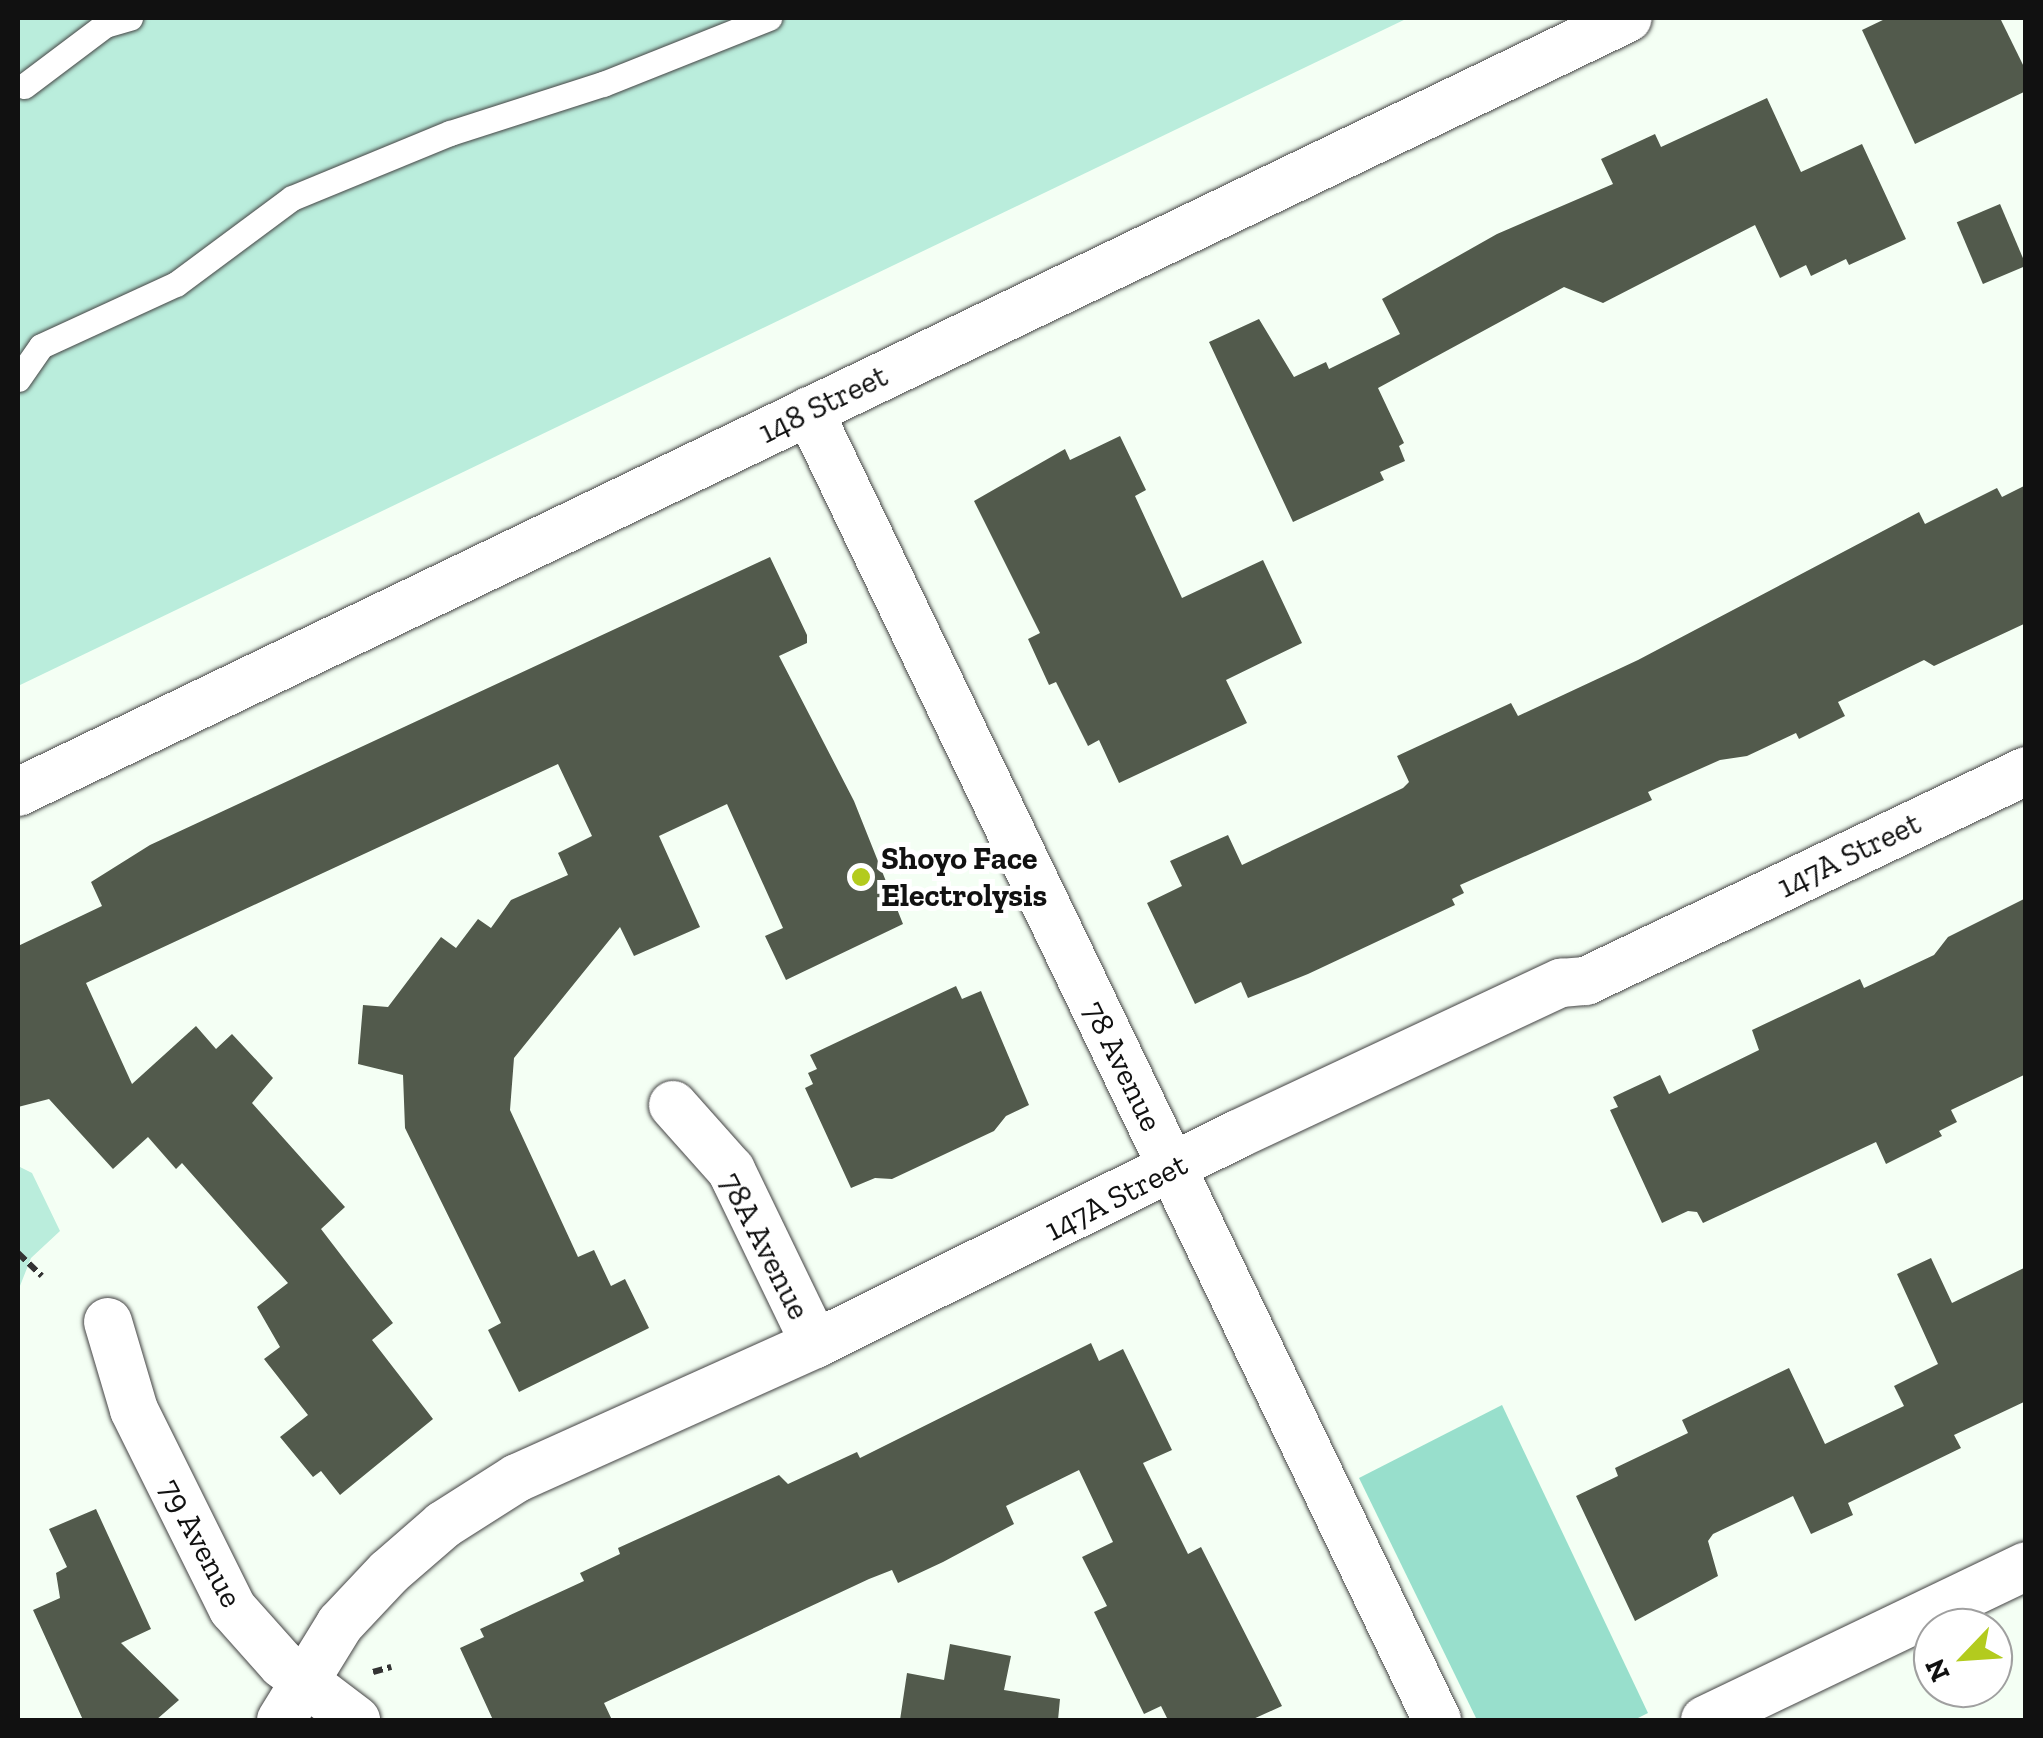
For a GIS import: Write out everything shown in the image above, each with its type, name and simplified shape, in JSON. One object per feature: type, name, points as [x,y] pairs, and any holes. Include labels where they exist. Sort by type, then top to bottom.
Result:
[{"type":"street","name":"148 Street","points":[[18,792],[1628,18]]},
{"type":"street","name":"78 Avenue","points":[[809,411],[1437,1720]]},
{"type":"street","name":"147A Street","points":[[293,1703],[340,1624],[389,1572],[478,1500],[815,1344],[1174,1170],[1238,1134],[1561,983],[1586,981],[2026,771]]},
{"type":"street","name":"78A Avenue","points":[[673,1105],[731,1170],[815,1344]]},
{"type":"street","name":"79 Avenue","points":[[108,1322],[134,1410],[212,1574],[256,1638],[293,1703],[356,1720]]},
{"type":"street","points":[[1706,1720],[2026,1566]]},
{"type":"lane","points":[[18,378],[41,346],[176,284],[292,198],[450,133],[603,84],[769,18]]},
{"type":"lane","points":[[24,86],[114,20]]},
{"type":"path","points":[[18,1253],[42,1276]]},
{"type":"path","points":[[373,1672],[391,1667]]},
{"type":"green space","points":[[18,18],[1408,18],[18,686]]},
{"type":"green space","points":[[18,1166],[32,1173],[60,1231],[31,1258],[18,1291]]},
{"type":"green space","points":[[1502,1405],[1648,1713],[1634,1720],[1477,1720],[1359,1478]]},
{"type":"building","points":[[1887,18],[2000,18],[2026,71],[2026,91],[1915,144],[1862,30]]},
{"type":"building","points":[[1767,98],[1801,172],[1862,144],[1906,239],[1849,265],[1846,259],[1811,276],[1806,265],[1780,278],[1755,225],[1603,303],[1564,287],[1378,388],[1404,443],[1399,446],[1405,461],[1380,472],[1384,480],[1293,522],[1209,342],[1259,319],[1294,377],[1326,362],[1329,369],[1400,334],[1382,299],[1497,234],[1613,184],[1601,159],[1655,134],[1661,147]]},
{"type":"building","points":[[2000,204],[2026,266],[1983,284],[1957,222]]},
{"type":"building","points":[[1120,436],[1146,490],[1135,496],[1182,598],[1263,560],[1302,643],[1226,680],[1247,723],[1119,783],[1099,740],[1088,746],[1056,682],[1049,685],[1028,639],[1040,633],[974,501],[1065,449],[1070,460]]},
{"type":"building","points":[[2026,485],[2026,623],[1934,666],[1924,660],[1838,702],[1845,716],[1799,739],[1796,733],[1747,756],[1720,760],[1648,792],[1652,800],[1460,885],[1464,893],[1452,899],[1455,905],[1308,974],[1248,998],[1241,982],[1195,1004],[1147,903],[1182,886],[1170,861],[1228,835],[1242,865],[1403,788],[1409,782],[1397,756],[1511,703],[1518,716],[1638,660],[1919,512],[1925,524],[1997,488],[2002,497]]},
{"type":"building","points":[[770,557],[807,635],[807,643],[779,656],[854,801],[903,924],[786,980],[765,936],[783,928],[727,804],[659,836],[700,927],[634,956],[620,927],[514,1058],[510,1110],[578,1257],[594,1250],[611,1286],[625,1279],[649,1328],[519,1392],[488,1330],[501,1323],[405,1128],[403,1075],[358,1064],[363,1005],[388,1007],[441,937],[456,948],[478,919],[491,928],[511,900],[568,875],[558,853],[592,836],[558,764],[86,983],[132,1084],[196,1026],[216,1049],[232,1034],[273,1078],[252,1103],[345,1207],[321,1229],[393,1323],[372,1340],[433,1419],[340,1495],[321,1471],[313,1477],[280,1437],[308,1415],[264,1359],[280,1347],[257,1307],[288,1283],[182,1163],[176,1169],[148,1137],[113,1169],[49,1099],[18,1107],[18,946],[102,906],[91,882],[150,845]]},
{"type":"building","points":[[2026,898],[2026,1074],[1951,1110],[1957,1122],[1939,1131],[1942,1136],[1886,1164],[1876,1142],[1703,1223],[1697,1212],[1688,1211],[1662,1223],[1610,1110],[1618,1107],[1613,1097],[1660,1075],[1669,1094],[1759,1050],[1752,1030],[1860,979],[1864,988],[1934,955],[1948,937]]},
{"type":"building","points":[[956,986],[962,999],[981,991],[1029,1105],[1006,1116],[994,1131],[892,1179],[875,1178],[851,1188],[805,1088],[813,1084],[808,1073],[817,1069],[810,1055]]},
{"type":"building","points":[[1931,1258],[1952,1303],[2026,1267],[2026,1401],[1954,1435],[1961,1448],[1848,1503],[1853,1515],[1811,1534],[1793,1496],[1713,1534],[1708,1541],[1718,1576],[1635,1621],[1576,1496],[1618,1476],[1615,1468],[1688,1433],[1682,1420],[1789,1368],[1825,1444],[1904,1406],[1894,1386],[1938,1364],[1897,1274]]},
{"type":"building","points":[[1091,1343],[1099,1361],[1123,1349],[1172,1450],[1143,1463],[1188,1554],[1201,1547],[1282,1706],[1251,1720],[1168,1720],[1161,1706],[1144,1714],[1094,1612],[1107,1606],[1082,1557],[1113,1542],[1079,1470],[1006,1506],[1014,1524],[943,1562],[898,1583],[892,1570],[869,1579],[604,1703],[612,1720],[493,1720],[460,1648],[484,1637],[480,1629],[584,1581],[580,1573],[620,1554],[618,1548],[779,1475],[788,1484],[857,1452],[860,1458]]},
{"type":"building","points":[[96,1509],[151,1629],[121,1643],[179,1700],[156,1720],[83,1720],[33,1610],[60,1598],[56,1573],[67,1567],[49,1529]]},
{"type":"building","points":[[950,1644],[1011,1656],[1004,1690],[1060,1699],[1058,1720],[900,1720],[907,1673],[944,1680]]},
{"type":"place","name":"Shoyo Face Electrolysis","points":[[861,877]]}]
